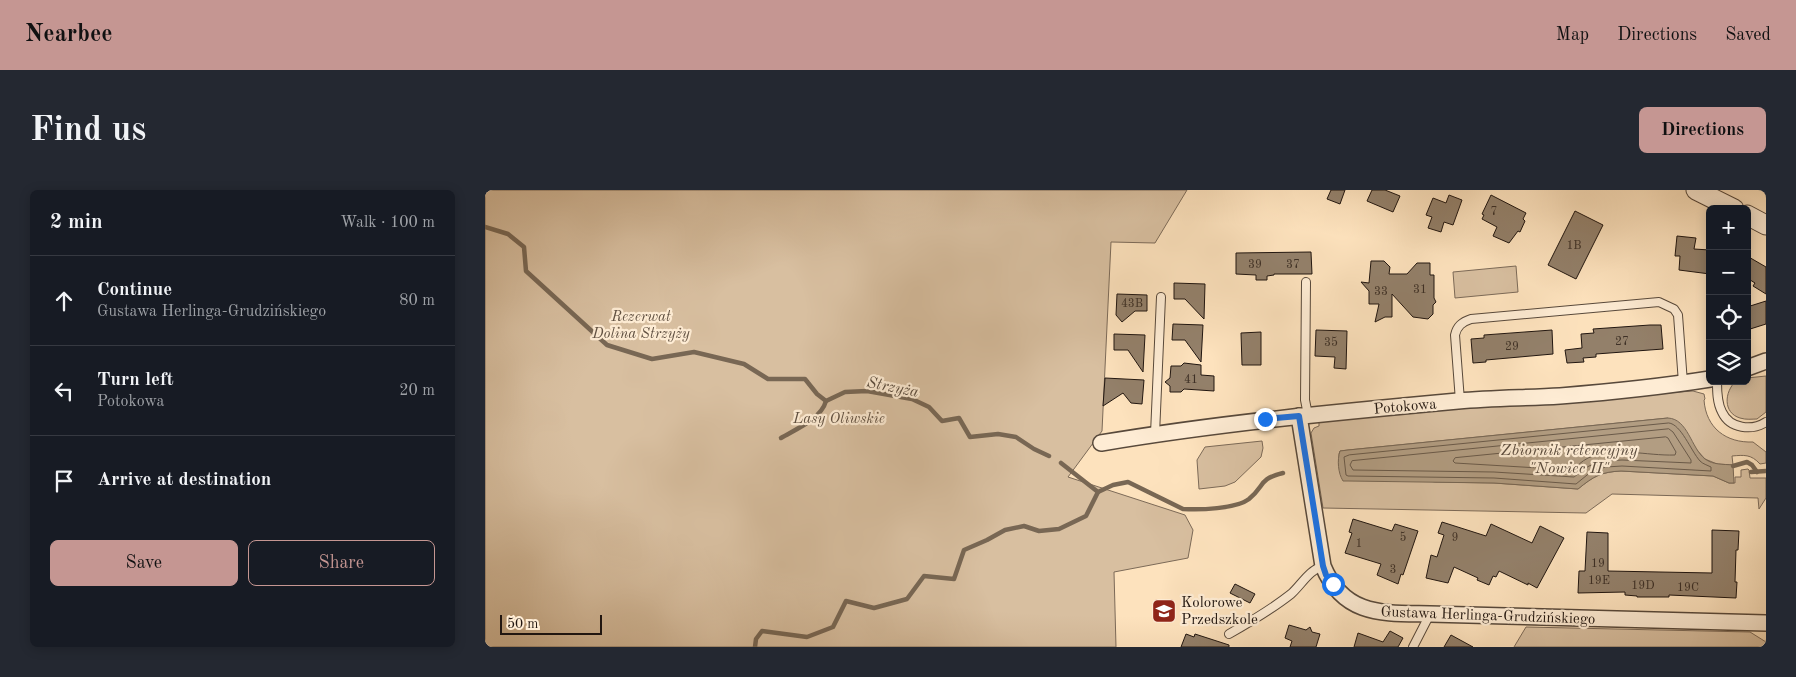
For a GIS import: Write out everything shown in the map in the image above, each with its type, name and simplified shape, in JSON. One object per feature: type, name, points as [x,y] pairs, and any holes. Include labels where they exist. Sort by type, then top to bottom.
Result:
[{"type":"street","points":[[1697,190],[1726,205]]},
{"type":"street","points":[[1751,217],[1766,225]]},
{"type":"street","points":[[1751,367],[1766,361]]},
{"type":"street","name":"Potokowa","points":[[1101,443],[1219,424],[1460,401],[1561,396],[1706,380]]},
{"type":"street","name":"Gustawa Herlinga-Grudzińskiego","points":[[1303,416],[1323,566],[1326,575],[1340,592],[1364,609],[1390,613],[1766,623]]},
{"type":"lane","points":[[1303,416],[1305,400],[1306,282]]},
{"type":"lane","points":[[1155,434],[1161,297]]},
{"type":"lane","points":[[1460,401],[1455,336],[1456,329],[1465,321],[1659,302],[1674,309],[1678,315],[1683,383]]},
{"type":"lane","points":[[1717,385],[1721,412],[1726,418],[1744,428],[1753,428],[1766,422]]},
{"type":"lane","points":[[1229,634],[1264,614],[1291,594],[1314,569],[1323,566]]},
{"type":"lane","points":[[1413,647],[1431,614]]},
{"type":"green space","name":"Lasy Oliwskie","points":[[485,190],[1187,190],[1155,243],[1111,242],[1102,431],[1068,477],[1185,515],[1193,530],[1188,558],[1114,572],[1116,647],[485,647]]},
{"type":"green space","points":[[1516,266],[1518,292],[1455,298],[1453,272]]},
{"type":"green space","points":[[1766,376],[1766,412],[1757,419],[1744,419],[1731,412],[1727,402],[1728,396],[1733,385],[1751,385],[1751,378]]},
{"type":"green space","points":[[1693,391],[1704,394],[1709,419],[1719,432],[1734,440],[1753,442],[1766,452],[1766,463],[1760,464],[1754,458],[1744,455],[1732,456],[1733,465],[1717,464],[1705,459],[1668,418],[1340,451],[1339,466],[1435,482],[1494,483],[1578,489],[1598,476],[1621,471],[1713,476],[1729,483],[1735,483],[1735,477],[1741,477],[1741,470],[1748,469],[1750,478],[1766,478],[1766,498],[1759,509],[1758,498],[1612,494],[1586,513],[1323,508],[1311,433],[1314,428],[1319,426],[1319,422],[1431,410]]},
{"type":"green space","points":[[1262,441],[1261,457],[1235,482],[1225,486],[1199,489],[1197,460],[1205,447]]},
{"type":"green space","points":[[1526,627],[1750,632],[1766,642],[1764,647],[1514,647]]},
{"type":"water","name":"Zbiornik retencyjny \"Nowiec II\"","points":[[1668,418],[1680,423],[1705,459],[1715,463],[1733,465],[1734,483],[1729,483],[1713,476],[1621,471],[1608,472],[1598,476],[1578,489],[1494,483],[1343,481],[1339,470],[1340,451]]},
{"type":"building","points":[[1331,190],[1345,190],[1340,204],[1327,199]]},
{"type":"building","points":[[1372,190],[1385,190],[1400,196],[1393,212],[1367,201]]},
{"type":"building","points":[[1449,195],[1462,200],[1453,225],[1444,222],[1441,232],[1428,228],[1432,217],[1426,215],[1433,198],[1446,203]]},
{"type":"building","points":[[1491,195],[1526,213],[1520,232],[1518,231],[1509,243],[1493,236],[1497,227],[1482,219],[1484,215],[1482,214]]},
{"type":"building","points":[[1575,211],[1603,225],[1576,279],[1548,265]]},
{"type":"building","points":[[1677,236],[1696,238],[1694,249],[1706,250],[1706,273],[1679,270],[1680,256],[1675,256]]},
{"type":"building","points":[[1311,252],[1312,274],[1274,274],[1267,276],[1267,280],[1256,280],[1256,275],[1236,274],[1236,253]]},
{"type":"building","points":[[1751,258],[1766,267],[1766,294],[1753,286],[1755,283],[1751,280]]},
{"type":"building","points":[[1371,261],[1384,261],[1390,267],[1389,274],[1407,274],[1417,263],[1430,263],[1430,275],[1434,275],[1434,298],[1436,302],[1433,305],[1433,314],[1428,319],[1413,317],[1392,294],[1392,317],[1385,317],[1375,322],[1379,304],[1369,304],[1369,291],[1361,282],[1369,283]]},
{"type":"building","points":[[1174,283],[1205,284],[1204,319],[1185,299],[1174,299]]},
{"type":"building","points":[[1117,294],[1147,295],[1147,311],[1135,311],[1122,322],[1116,315]]},
{"type":"building","points":[[1766,301],[1766,324],[1751,329],[1751,306]]},
{"type":"building","points":[[1173,324],[1203,325],[1201,362],[1185,340],[1172,340]]},
{"type":"building","points":[[1661,325],[1663,349],[1596,354],[1596,357],[1583,358],[1584,362],[1567,363],[1565,350],[1582,348],[1581,334],[1594,333],[1593,329]]},
{"type":"building","points":[[1316,330],[1347,331],[1346,369],[1334,368],[1335,357],[1315,356]]},
{"type":"building","points":[[1552,330],[1553,354],[1486,360],[1486,362],[1473,363],[1471,339],[1484,338],[1484,335]]},
{"type":"building","points":[[1261,332],[1261,365],[1242,365],[1241,333]]},
{"type":"building","points":[[1114,334],[1145,335],[1143,372],[1128,350],[1114,350]]},
{"type":"building","points":[[1184,363],[1201,365],[1201,375],[1214,376],[1214,391],[1184,389],[1181,392],[1170,392],[1170,386],[1165,382],[1170,378],[1171,366],[1181,366]]},
{"type":"building","points":[[1105,378],[1144,380],[1142,404],[1131,403],[1123,393],[1103,406]]},
{"type":"building","points":[[1353,519],[1392,531],[1395,524],[1418,531],[1403,575],[1401,574],[1398,584],[1377,575],[1381,564],[1345,553],[1352,533],[1349,532]]},
{"type":"building","points":[[1442,522],[1486,536],[1491,524],[1532,543],[1540,526],[1564,538],[1537,588],[1499,571],[1496,577],[1493,576],[1489,585],[1454,567],[1448,583],[1426,578],[1431,555],[1437,557],[1444,535],[1438,533]]},
{"type":"building","points":[[1712,530],[1739,531],[1738,550],[1736,550],[1736,598],[1669,595],[1669,597],[1637,597],[1625,595],[1625,592],[1578,593],[1579,571],[1585,571],[1587,532],[1608,533],[1608,571],[1712,573]]},
{"type":"building","points":[[1235,584],[1255,594],[1250,603],[1230,593]]},
{"type":"building","points":[[1289,625],[1306,630],[1310,627],[1312,632],[1320,634],[1316,647],[1290,647],[1292,641],[1285,638]]},
{"type":"building","points":[[1390,631],[1403,638],[1398,647],[1354,647],[1358,633],[1383,642]]},
{"type":"building","points":[[1186,634],[1194,637],[1195,634],[1229,645],[1229,647],[1181,647]]},
{"type":"building","points":[[1451,635],[1473,647],[1444,647]]},
{"type":"waterway","name":"Strzyża","points":[[485,227],[508,234],[524,247],[526,271],[607,345],[652,359],[694,352],[744,364],[768,379],[805,379],[817,394],[826,401],[845,392],[867,391],[912,399],[929,407],[942,421],[959,418],[970,437],[998,434],[1016,437],[1049,456]]},
{"type":"waterway","points":[[781,438],[814,418],[826,401]]},
{"type":"waterway","points":[[1733,466],[1747,462],[1757,472]]},
{"type":"waterway","name":"Strzyża","points":[[1061,463],[1098,492],[1113,485],[1128,482],[1183,509],[1217,508],[1235,505],[1249,499],[1265,480],[1283,473]]},
{"type":"waterway","name":"Strzyża","points":[[1751,472],[1766,471]]},
{"type":"waterway","points":[[755,647],[756,639],[762,631],[807,637],[833,627],[846,601],[874,608],[907,599],[924,576],[954,579],[964,550],[1005,530],[1024,526],[1039,531],[1059,529],[1086,516],[1098,492]]},
{"type":"place","name":"Kolorowe Przedszkole","points":[[1164,611]]},
{"type":"route","points":[[1265,419],[1299,416],[1323,566],[1326,575],[1333,584]]},
{"type":"park label","name":"Rezerwat Dolina Strzyży","points":[[641,324]]}]
